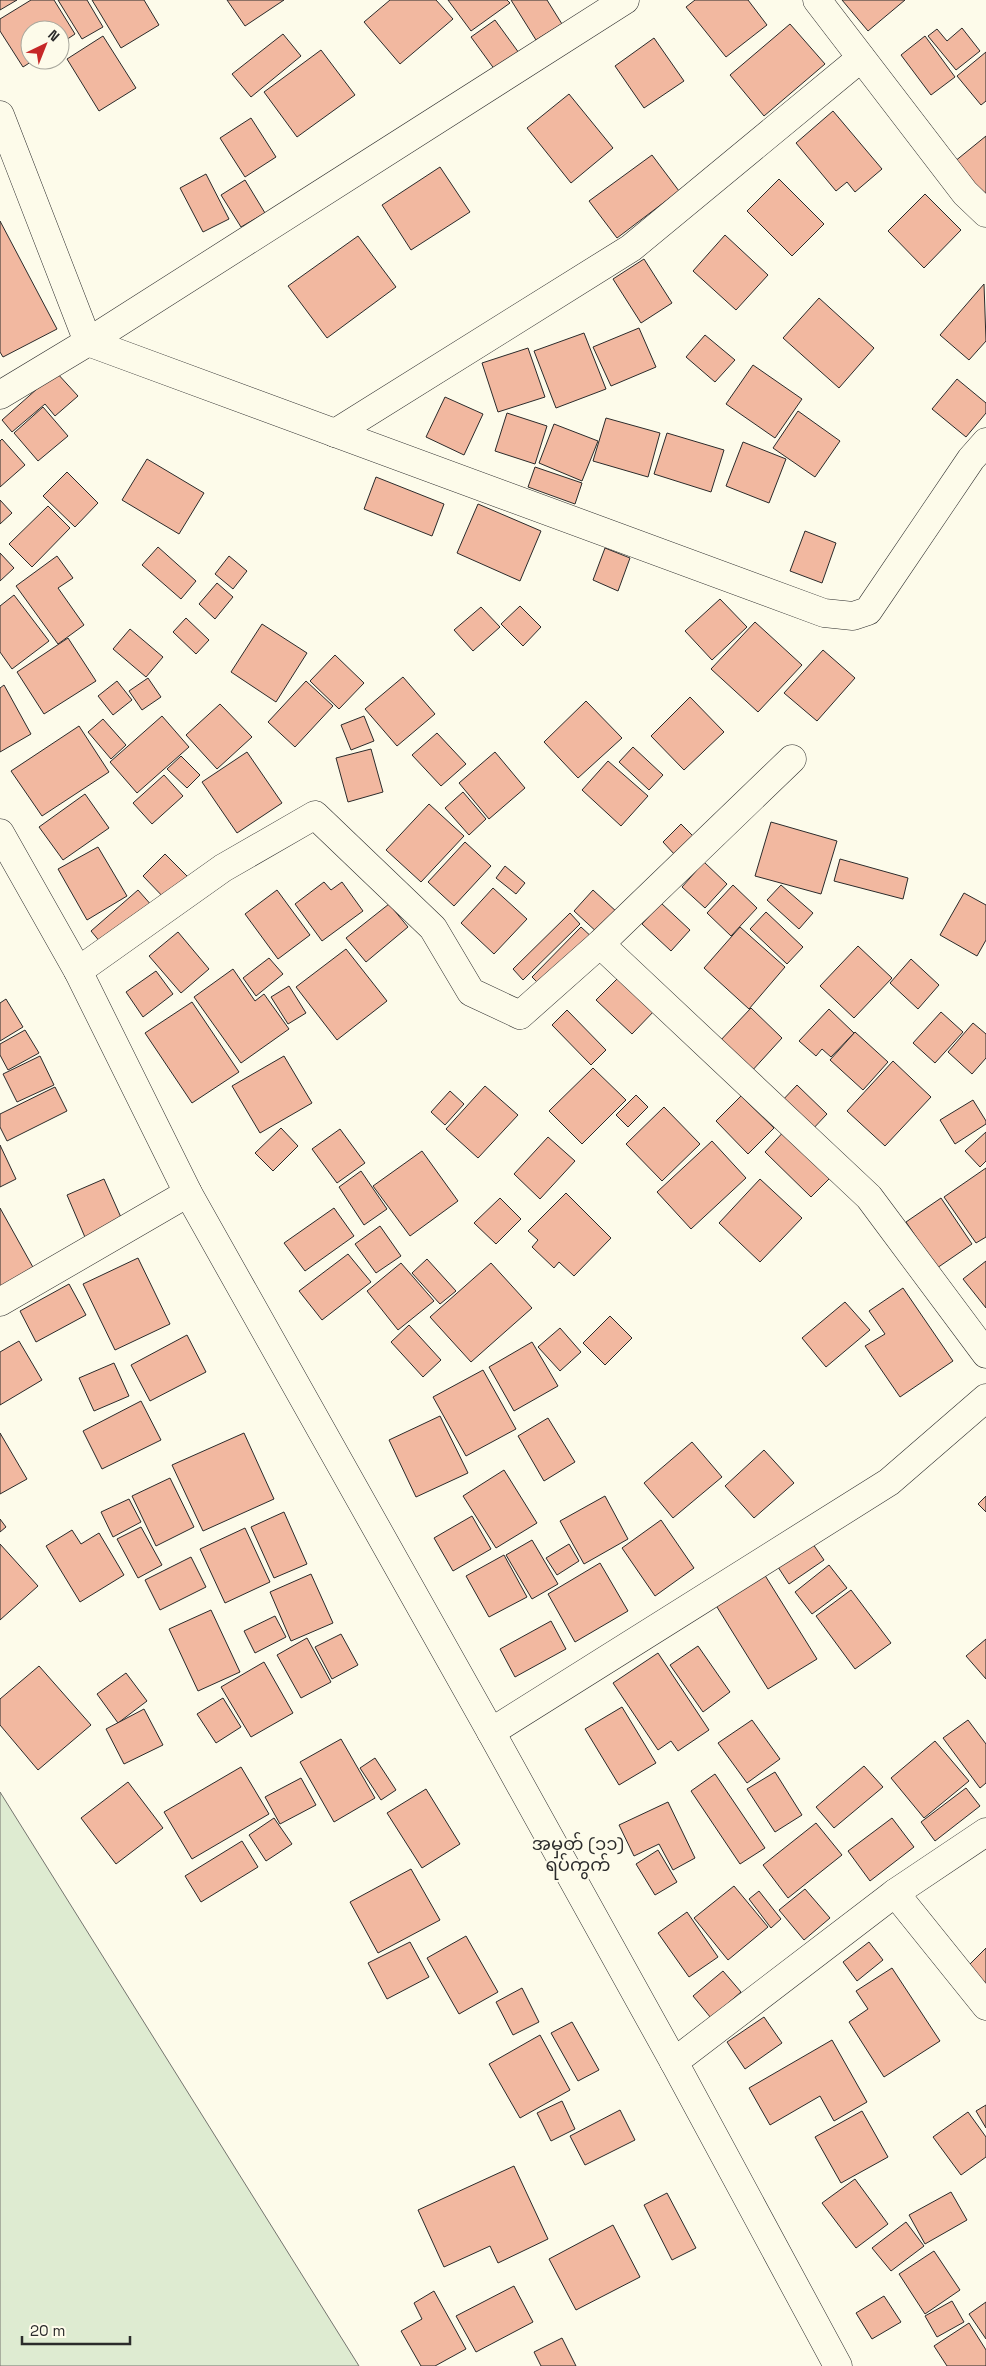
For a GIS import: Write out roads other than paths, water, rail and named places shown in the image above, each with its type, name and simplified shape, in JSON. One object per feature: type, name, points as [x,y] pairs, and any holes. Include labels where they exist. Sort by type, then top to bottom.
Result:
[{"type":"street","points":[[0,395],[88,342],[625,0]]},
{"type":"street","points":[[817,0],[965,194],[986,214]]},
{"type":"street","points":[[335,433],[630,248],[861,58]]},
{"type":"street","points":[[0,115],[88,342],[824,613],[853,616],[868,611],[971,459],[986,442]]},
{"type":"street","points":[[78,971],[223,868],[315,815],[433,928],[471,992],[520,1015],[600,944],[792,759]]},
{"type":"street","points":[[0,833],[78,971],[188,1194],[491,1732],[674,2062],[838,2366]]},
{"type":"street","points":[[600,944],[869,1198],[986,1354]]},
{"type":"street","points":[[0,1302],[188,1194]]},
{"type":"street","points":[[491,1732],[889,1482],[986,1398]]},
{"type":"street","points":[[674,2062],[895,1893],[986,1832]]},
{"type":"street","points":[[895,1893],[986,2006]]},
{"type":"district","name":"အမှတ် (၁၁) ရပ်ကွက်","points":[[578,1854]]}]
